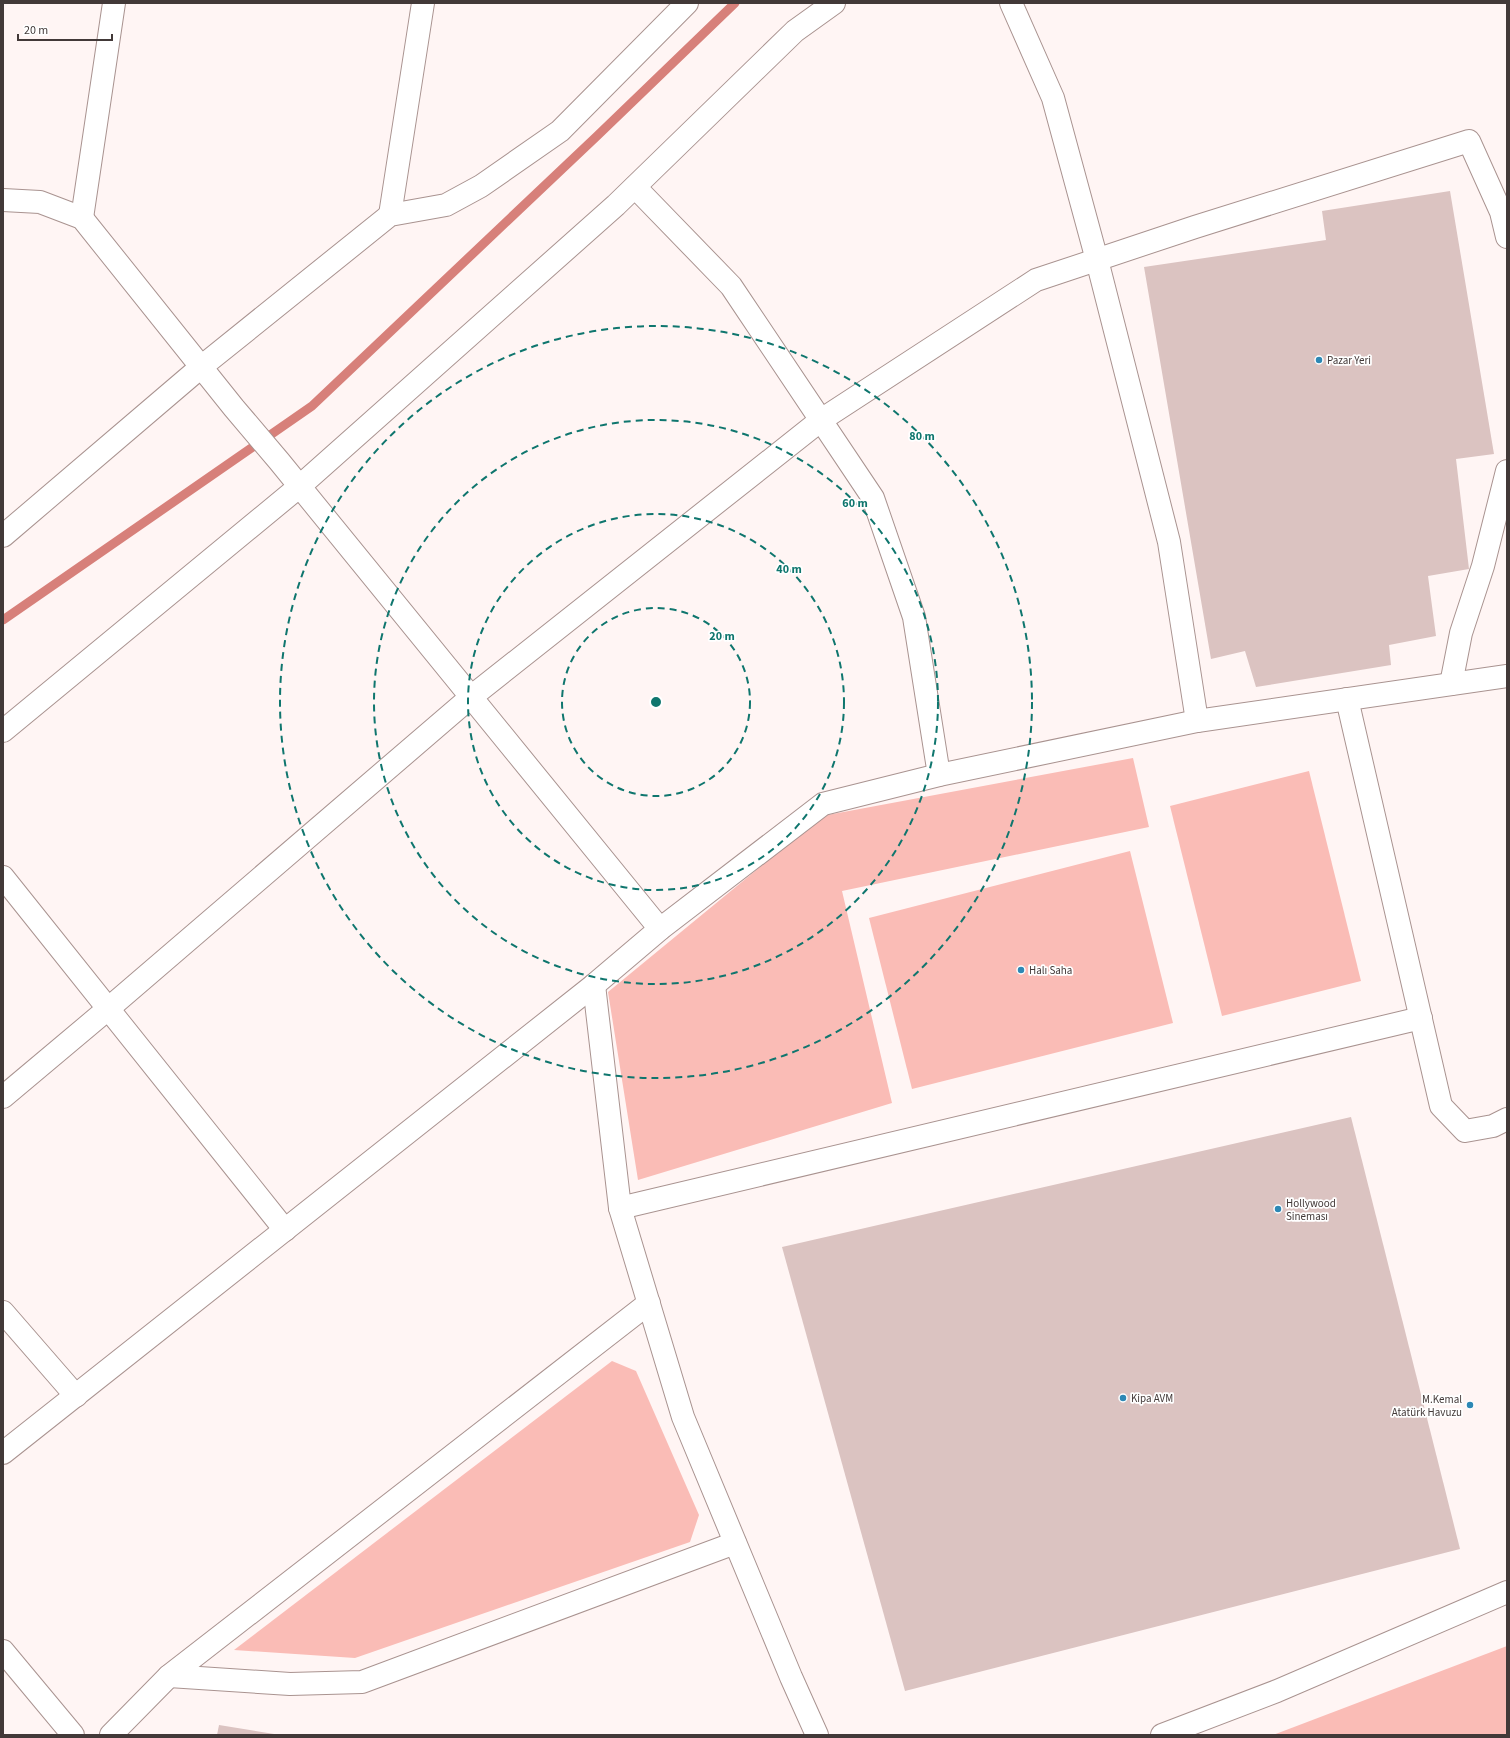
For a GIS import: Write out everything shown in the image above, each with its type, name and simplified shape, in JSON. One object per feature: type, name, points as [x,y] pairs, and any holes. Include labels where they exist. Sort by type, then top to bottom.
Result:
[{"type":"street","points":[[82,218],[114,3]]},
{"type":"street","points":[[390,215],[423,3]]},
{"type":"street","points":[[3,536],[201,367],[390,215],[446,205],[482,186],[560,131],[687,3]]},
{"type":"street","points":[[3,731],[300,486],[635,187],[795,31],[834,3]]},
{"type":"street","points":[[1010,3],[1053,98],[1097,260],[1169,542],[1197,720]]},
{"type":"street","points":[[3,1097],[110,1008],[471,697],[821,420],[1036,280],[1194,227],[1469,141],[1501,212],[1507,237]]},
{"type":"street","points":[[635,187],[731,286],[873,498],[914,617],[939,775]]},
{"type":"street","points":[[3,200],[40,202],[82,218],[234,408],[280,461],[660,929]]},
{"type":"street","points":[[1451,684],[1461,633],[1483,566],[1507,470]]},
{"type":"street","points":[[3,1453],[594,985],[660,929],[823,804],[939,775],[1197,720],[1507,676]]},
{"type":"street","points":[[1347,699],[1441,1106],[1465,1131],[1493,1126],[1507,1119]]},
{"type":"street","points":[[3,877],[110,1008],[286,1230]]},
{"type":"street","points":[[594,985],[620,1208],[684,1417],[791,1677],[817,1735]]},
{"type":"street","points":[[620,1208],[1421,1018]]},
{"type":"street","points":[[111,1735],[169,1676],[650,1304]]},
{"type":"street","points":[[3,1312],[76,1396]]},
{"type":"street","points":[[169,1676],[290,1684],[362,1682],[735,1543]]},
{"type":"street","points":[[1162,1735],[1277,1691],[1507,1592]]},
{"type":"street","points":[[3,1651],[73,1735]]},
{"type":"shaded area","points":[[1133,758],[1149,827],[842,891],[892,1103],[638,1180],[608,992],[822,816]]},
{"type":"shaded area","points":[[1309,771],[1361,981],[1222,1016],[1170,806]]},
{"type":"shaded area","name":"Halı Saha","points":[[1130,851],[1173,1023],[912,1089],[869,918]]},
{"type":"shaded area","points":[[612,1361],[636,1371],[699,1515],[690,1542],[355,1658],[234,1650]]},
{"type":"shaded area","points":[[1507,1646],[1507,1735],[1273,1735]]},
{"type":"building","name":"Pazar Yeri","points":[[1450,191],[1494,454],[1456,459],[1469,569],[1428,576],[1436,636],[1389,645],[1391,665],[1256,687],[1245,651],[1211,659],[1144,267],[1326,240],[1322,211]]},
{"type":"building","name":"Kipa AVM","points":[[1351,1117],[1460,1549],[905,1691],[782,1247]]},
{"type":"building","points":[[219,1725],[274,1734],[274,1735],[217,1735]]},
{"type":"waterway","points":[[3,620],[312,406],[735,3]]},
{"type":"place","name":"Pazar Yeri","points":[[1319,360]]},
{"type":"place","name":"Halı Saha","points":[[1021,970]]},
{"type":"place","name":"Hollywood Sineması","points":[[1278,1209]]},
{"type":"place","name":"Kipa AVM","points":[[1123,1398]]},
{"type":"place","name":"M.Kemal Atatürk Havuzu","points":[[1470,1405]]}]
